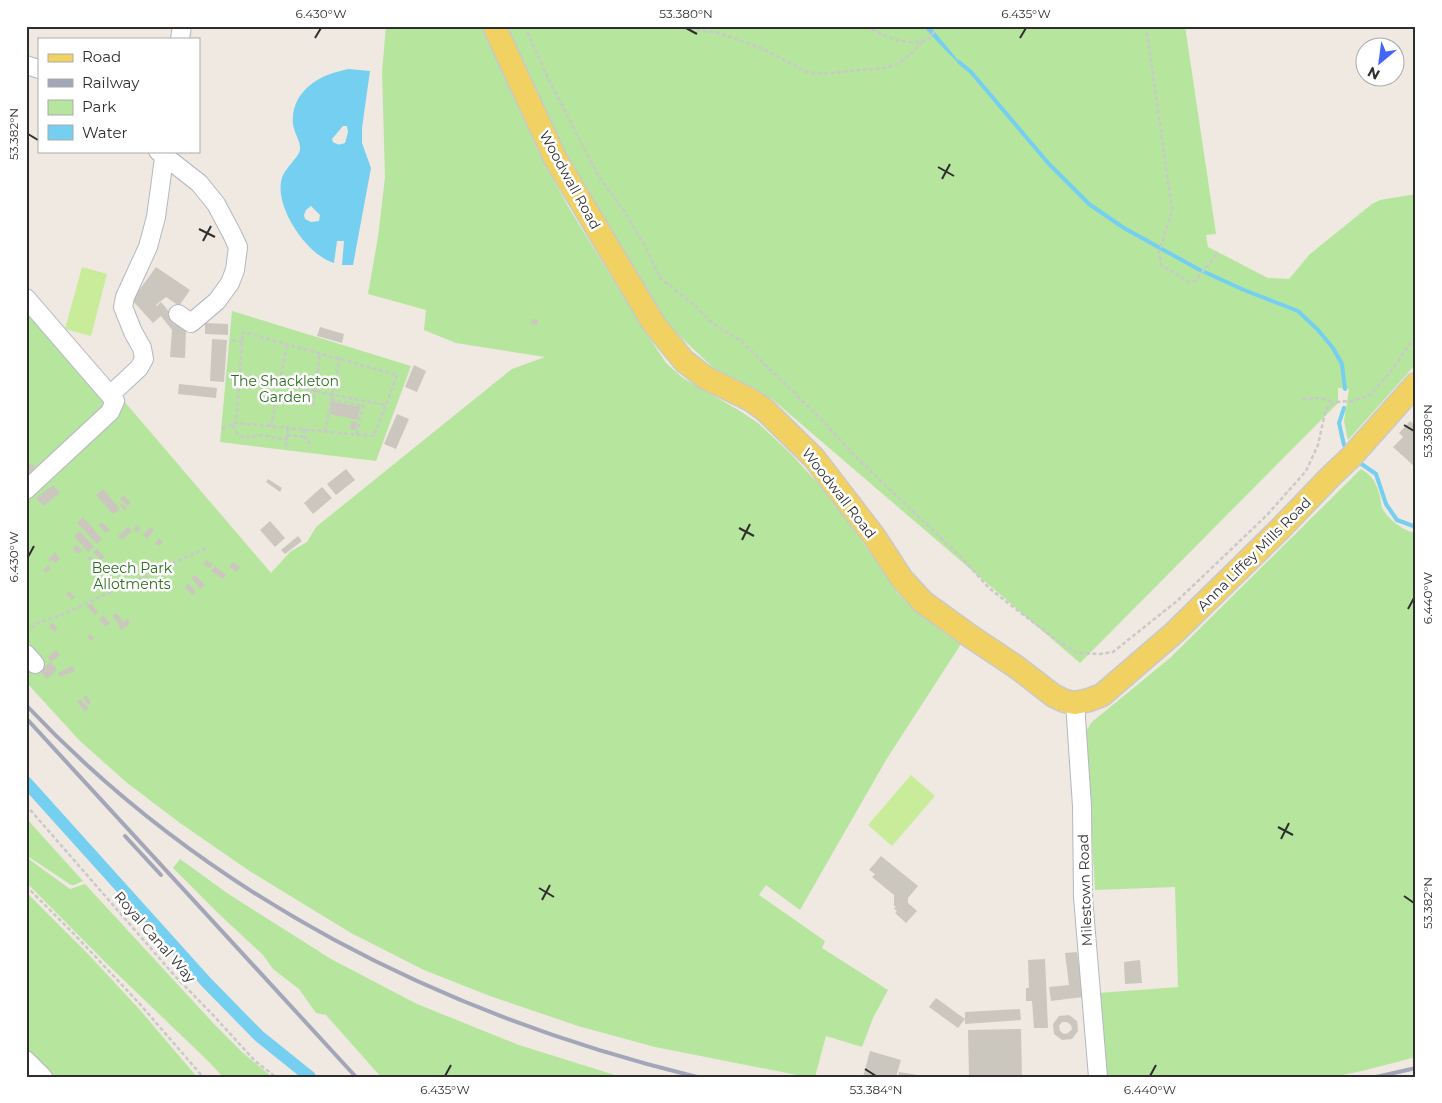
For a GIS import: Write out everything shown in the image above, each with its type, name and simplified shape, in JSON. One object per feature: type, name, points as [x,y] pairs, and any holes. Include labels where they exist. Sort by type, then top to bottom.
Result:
[{"type":"main road","name":"Woodwall Road","points":[[494,26],[555,158],[654,324],[684,361],[706,378],[751,400],[765,410],[814,458],[874,536],[902,579],[923,602],[1015,666],[1054,696],[1075,703]]},
{"type":"main road","name":"Anna Liffey Mills Road","points":[[1075,703],[1102,695],[1174,633],[1352,456],[1416,384]]},
{"type":"street","points":[[162,153],[199,183],[216,204],[238,247],[235,270],[230,283],[217,301],[191,323],[178,314]]},
{"type":"street","points":[[110,396],[139,368],[144,359],[142,348],[123,307],[125,297],[148,247],[156,217],[162,153]]},
{"type":"street","points":[[26,298],[115,401],[110,412],[26,490]]},
{"type":"street","name":"Milestown Road","points":[[1075,703],[1082,806],[1083,898],[1098,1077]]},
{"type":"street","points":[[26,1060],[43,1077]]},
{"type":"path","points":[[526,26],[550,82],[598,177],[622,208],[644,244],[661,278],[694,305],[712,323],[747,347],[818,416],[858,459],[961,557],[989,588],[1008,604],[1078,653],[1100,654],[1113,652],[1177,602],[1267,515],[1306,471],[1318,445],[1325,413],[1334,402]]},
{"type":"path","points":[[664,26],[720,33],[763,49],[807,72],[823,74],[885,68],[899,63],[912,54],[924,40],[931,36],[937,26]]},
{"type":"path","points":[[866,26],[882,35],[903,41],[924,40]]},
{"type":"path","points":[[1146,26],[1172,210],[1159,253],[1161,266],[1189,282],[1195,281],[1218,252]]},
{"type":"path","points":[[222,428],[234,424],[374,436],[396,375],[243,332],[240,376],[234,424],[234,430],[245,438],[263,435],[286,440]]},
{"type":"path","points":[[1302,400],[1320,398],[1334,402],[1353,401],[1371,394],[1391,371],[1416,335]]},
{"type":"path","points":[[232,340],[242,342]]},
{"type":"path","points":[[271,426],[288,344]]},
{"type":"path","points":[[313,405],[320,353]]},
{"type":"path","points":[[325,431],[340,358]]},
{"type":"path","points":[[240,376],[385,405]]},
{"type":"path","points":[[331,400],[363,406]]},
{"type":"path","points":[[357,434],[364,401]]},
{"type":"path","points":[[286,446],[288,428]]},
{"type":"path","points":[[304,430],[305,437],[312,447]]},
{"type":"path","points":[[287,435],[305,437]]},
{"type":"path","points":[[26,632],[39,622],[60,616],[206,548]]},
{"type":"path","name":"Royal Canal Way","points":[[26,805],[174,975],[255,1062],[276,1077]]},
{"type":"path","points":[[26,886],[139,1003],[202,1077]]},
{"type":"green space","name":"Beech Park Allotments","points":[[386,26],[481,26],[539,153],[569,208],[666,363],[683,378],[758,423],[791,454],[824,490],[850,523],[898,594],[916,611],[961,644],[886,760],[800,910],[766,885],[759,895],[825,941],[822,948],[888,990],[873,1018],[862,1047],[826,1036],[815,1077],[655,1047],[578,1026],[490,996],[424,970],[351,933],[251,872],[180,823],[126,782],[80,741],[26,682],[26,290],[112,387],[271,573],[290,552],[307,542],[316,527],[512,369],[545,357],[456,343],[424,330],[426,310],[368,294],[378,237],[385,177],[382,72]]},
{"type":"green space","points":[[501,26],[1185,26],[1216,234],[1206,235],[1208,247],[1268,278],[1289,279],[1310,254],[1372,204],[1380,200],[1416,194],[1416,364],[1348,440],[1344,421],[1349,389],[1338,388],[1338,403],[1080,663],[772,399],[719,373],[657,315],[550,135]]},
{"type":"green space","points":[[82,267],[107,274],[91,336],[65,329]]},
{"type":"green space","name":"The Shackleton Garden","points":[[232,311],[411,366],[376,461],[220,442]]},
{"type":"green space","points":[[1361,469],[1374,480],[1382,508],[1388,516],[1396,524],[1416,533],[1416,1057],[1333,1077],[1107,1077],[1099,993],[1178,987],[1175,887],[1095,890],[1086,731],[1092,722],[1170,658]]},
{"type":"green space","points":[[911,775],[935,796],[892,846],[868,825]]},
{"type":"green space","points":[[26,818],[83,881],[71,885],[26,855]]},
{"type":"green space","points":[[26,857],[70,889],[85,884],[216,1026],[243,1053],[272,1077],[223,1077],[26,882]]},
{"type":"green space","points":[[180,859],[227,893],[331,959],[417,1004],[519,1045],[621,1077],[381,1077],[326,1015],[316,1013],[299,989],[273,969],[263,955],[173,868]]},
{"type":"green space","points":[[26,892],[89,955],[140,1010],[197,1077],[54,1077],[26,1049]]},
{"type":"water","points":[[923,26],[930,26],[966,70],[946,51]]},
{"type":"water","points":[[349,69],[370,71],[362,128],[362,143],[371,168],[353,265],[342,265],[344,241],[337,241],[334,263],[314,251],[295,228],[288,215],[281,189],[282,178],[300,150],[293,121],[295,105],[298,99],[308,87],[320,78]],"holes":[[[343,126],[347,126],[348,132],[345,143],[336,144],[332,139]],[[311,206],[320,215],[319,221],[311,222],[305,219],[306,210]]]},
{"type":"building","points":[[156,267],[190,290],[179,306],[166,297],[156,305],[161,302],[186,330],[185,358],[170,357],[172,330],[161,316],[153,323],[132,300]]},
{"type":"building","points":[[532,319],[538,320],[538,325],[531,324]]},
{"type":"building","points":[[205,323],[228,324],[228,335],[205,334]]},
{"type":"building","points":[[320,327],[344,334],[342,343],[317,336]]},
{"type":"building","points":[[212,339],[227,340],[224,382],[210,381]]},
{"type":"building","points":[[414,365],[426,371],[417,392],[405,387]]},
{"type":"building","points":[[179,384],[217,388],[216,398],[178,394]]},
{"type":"building","points":[[332,402],[360,407],[358,420],[330,414]]},
{"type":"building","points":[[397,414],[409,419],[396,449],[384,444]]},
{"type":"building","points":[[351,421],[357,422],[356,430],[350,429]]},
{"type":"building","points":[[1410,421],[1416,426],[1416,434],[1413,434],[1416,437],[1416,468],[1393,447],[1403,437],[1399,433]]},
{"type":"building","points":[[31,463],[37,469],[32,473],[27,467]]},
{"type":"building","points":[[346,469],[355,480],[336,495],[327,484]]},
{"type":"building","points":[[268,479],[282,488],[280,492],[266,482]]},
{"type":"building","points":[[53,485],[60,493],[43,506],[36,498]]},
{"type":"building","points":[[322,487],[332,498],[313,514],[304,503]]},
{"type":"building","points":[[103,489],[120,509],[113,514],[96,495]]},
{"type":"building","points":[[123,495],[131,502],[128,506],[120,499]]},
{"type":"building","points":[[122,503],[127,509],[125,511],[120,505]]},
{"type":"building","points":[[83,517],[102,539],[97,544],[77,523]]},
{"type":"building","points":[[270,521],[285,538],[275,547],[260,530]]},
{"type":"building","points":[[102,522],[110,530],[106,533],[98,525]]},
{"type":"building","points":[[137,525],[141,528],[137,532],[133,529]]},
{"type":"building","points":[[128,527],[132,531],[122,540],[118,536]]},
{"type":"building","points":[[150,527],[154,530],[147,539],[143,535]]},
{"type":"building","points":[[80,531],[94,547],[88,552],[74,536]]},
{"type":"building","points":[[298,536],[302,541],[285,554],[281,550]]},
{"type":"building","points":[[159,538],[163,542],[159,546],[155,543]]},
{"type":"building","points":[[76,545],[82,550],[78,554],[73,548]]},
{"type":"building","points":[[97,549],[105,557],[101,560],[93,552]]},
{"type":"building","points":[[55,552],[60,559],[55,563],[52,560],[50,562],[48,560]]},
{"type":"building","points":[[90,556],[94,560],[92,562],[87,558]]},
{"type":"building","points":[[206,560],[213,564],[210,568],[203,564]]},
{"type":"building","points":[[232,562],[240,567],[237,572],[229,567]]},
{"type":"building","points":[[48,565],[51,569],[46,573],[43,570]]},
{"type":"building","points":[[215,566],[226,575],[223,579],[211,571]]},
{"type":"building","points":[[195,575],[205,585],[200,589],[191,578]]},
{"type":"building","points":[[188,583],[196,592],[192,595],[185,587]]},
{"type":"building","points":[[69,591],[75,598],[72,600],[66,594]]},
{"type":"building","points":[[91,603],[98,612],[95,615],[87,606]]},
{"type":"building","points":[[116,613],[123,621],[119,624],[112,616]]},
{"type":"building","points":[[103,615],[110,623],[106,627],[99,619]]},
{"type":"building","points":[[128,619],[130,624],[121,630],[118,625]]},
{"type":"building","points":[[53,623],[58,629],[54,632],[49,626]]},
{"type":"building","points":[[90,634],[94,639],[91,641],[87,637]]},
{"type":"building","points":[[56,650],[60,655],[51,662],[48,657]]},
{"type":"building","points":[[50,662],[57,670],[47,679],[40,671]]},
{"type":"building","points":[[73,666],[75,671],[60,677],[58,673]]},
{"type":"building","points":[[86,695],[91,702],[88,705],[83,698]]},
{"type":"building","points":[[80,699],[89,708],[85,711],[77,702]]},
{"type":"building","points":[[881,856],[918,886],[908,898],[908,903],[917,911],[906,923],[895,913],[897,911],[894,909],[896,906],[894,906],[894,895],[872,877],[875,874],[869,870]]},
{"type":"building","points":[[1077,952],[1083,997],[1051,1001],[1049,987],[1069,985],[1065,953]]},
{"type":"building","points":[[1045,959],[1048,1028],[1034,1028],[1032,1001],[1026,1001],[1026,988],[1029,988],[1028,960]]},
{"type":"building","points":[[1140,960],[1142,983],[1125,984],[1124,962]]},
{"type":"building","points":[[936,998],[965,1019],[958,1028],[929,1007]]},
{"type":"building","points":[[1020,1009],[1021,1020],[965,1024],[965,1012]]},
{"type":"building","points":[[1069,1015],[1077,1021],[1078,1031],[1072,1039],[1062,1040],[1054,1034],[1053,1024],[1059,1016]],"holes":[[[1062,1022],[1067,1022],[1071,1025],[1072,1029],[1064,1034],[1060,1031],[1059,1026]]]},
{"type":"building","points":[[1021,1029],[1022,1077],[969,1077],[968,1030]]},
{"type":"building","points":[[870,1051],[901,1060],[896,1077],[863,1077]]},
{"type":"building","points":[[899,1072],[925,1076],[925,1077],[898,1077]]},
{"type":"waterway","points":[[959,62],[971,72],[1049,164],[1089,204],[1124,228],[1198,269],[1244,290],[1298,311],[1333,348],[1342,364],[1345,389]]},
{"type":"waterway","points":[[1344,408],[1339,423],[1344,445]]},
{"type":"waterway","points":[[1360,463],[1376,474],[1386,504],[1397,520],[1416,527]]},
{"type":"waterway","points":[[26,782],[207,983],[259,1036],[310,1077]]},
{"type":"railway","points":[[26,705],[96,774],[171,835],[251,891],[334,940],[421,983],[510,1020],[603,1051],[697,1077]]},
{"type":"railway","points":[[26,718],[356,1077]]},
{"type":"railway","points":[[125,836],[161,875]]},
{"type":"railway","points":[[1376,1077],[1416,1068]]}]
